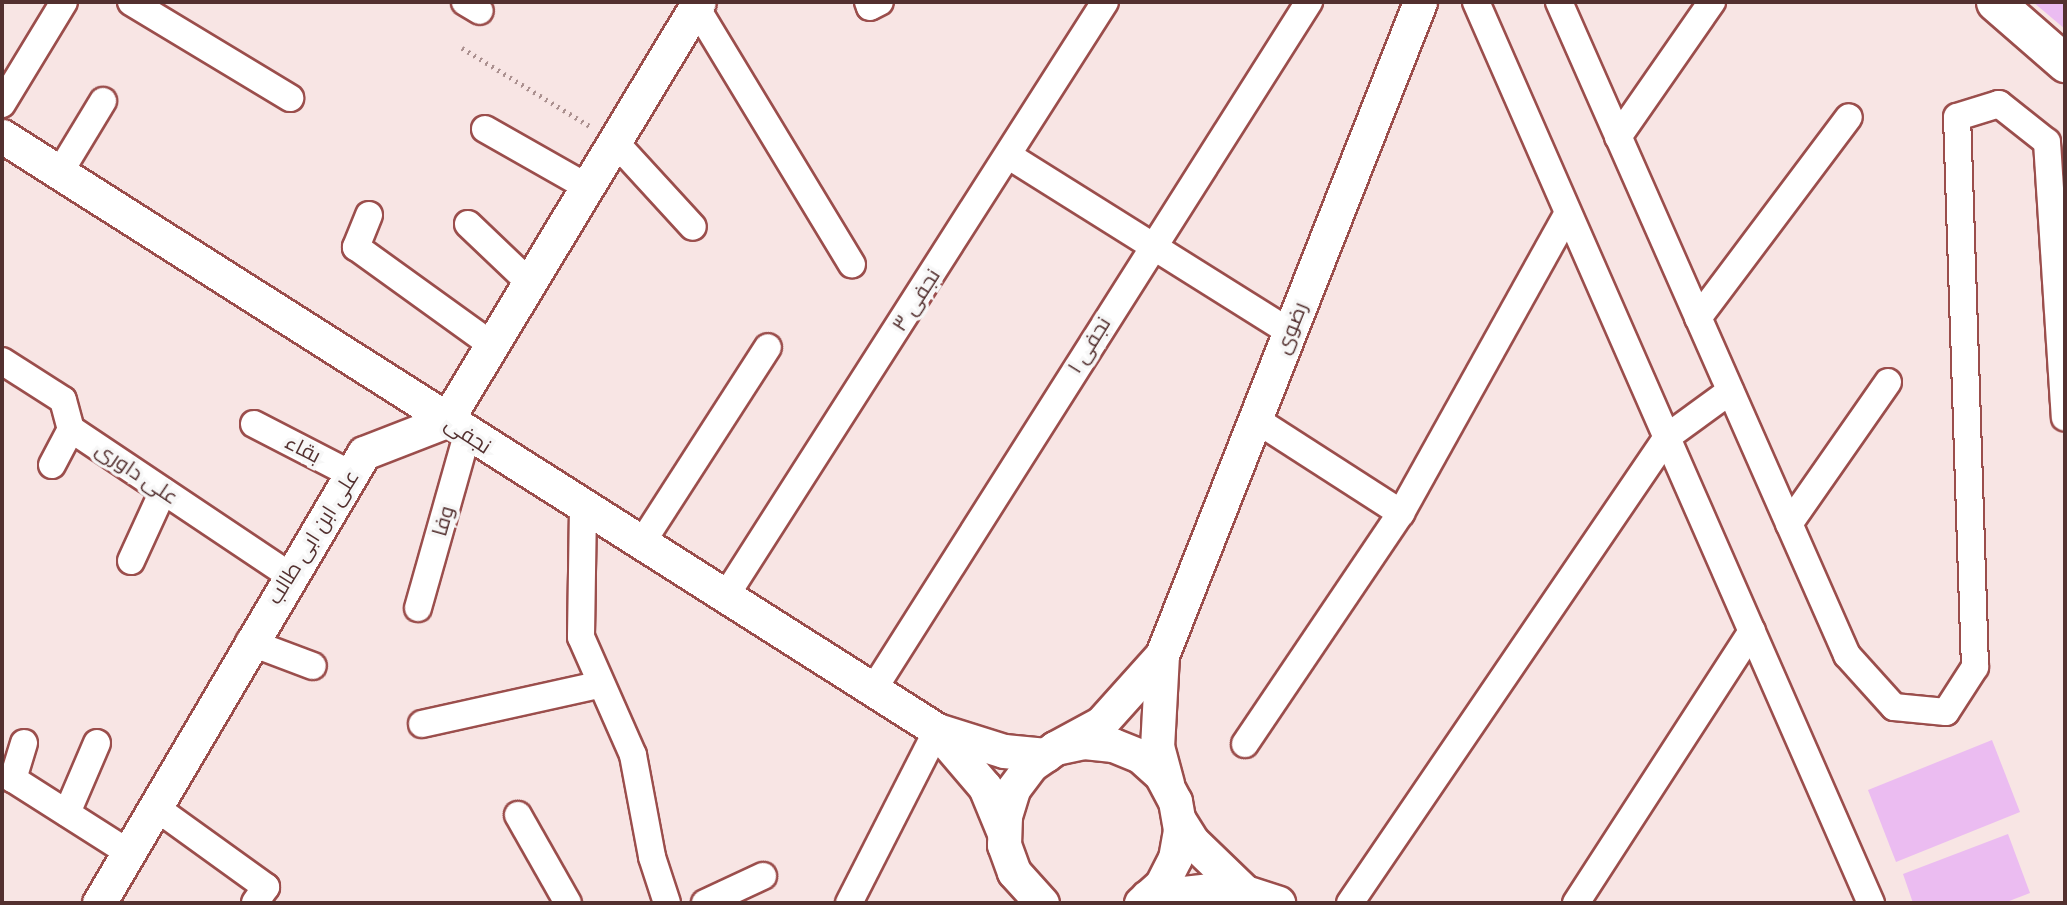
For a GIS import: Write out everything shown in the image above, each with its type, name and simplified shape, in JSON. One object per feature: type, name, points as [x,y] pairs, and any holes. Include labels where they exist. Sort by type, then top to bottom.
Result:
[{"type":"main road","points":[[1995,2],[2065,63]]},
{"type":"street","points":[[2,104],[64,2]]},
{"type":"street","points":[[131,2],[290,98]]},
{"type":"street","points":[[868,2],[870,7],[880,2]]},
{"type":"street","name":"نجفی ۳","points":[[725,597],[1105,2]]},
{"type":"street","name":"نجفی ۱","points":[[873,690],[1308,2]]},
{"type":"street","name":"رضوی","points":[[1162,655],[1420,2]]},
{"type":"street","points":[[1476,2],[1567,215],[1667,436],[1871,903]]},
{"type":"street","points":[[1559,2],[1847,655],[1894,707],[1946,712],[1975,667],[1957,117],[1999,104],[2047,142],[2065,418]]},
{"type":"street","points":[[1618,137],[1712,2]]},
{"type":"street","points":[[457,428],[492,345],[698,5],[852,265]]},
{"type":"street","points":[[60,172],[103,101]]},
{"type":"street","points":[[1698,318],[1849,117]]},
{"type":"street","points":[[485,130],[587,187]]},
{"type":"street","name":"نجفی","points":[[2,136],[457,428],[937,730]]},
{"type":"street","points":[[615,142],[693,227]]},
{"type":"street","points":[[1009,156],[1290,332]]},
{"type":"street","points":[[369,215],[356,247],[492,345]]},
{"type":"street","points":[[1245,744],[1401,513],[1567,215]]},
{"type":"street","points":[[468,224],[530,283]]},
{"type":"street","points":[[641,544],[768,347]]},
{"type":"street","points":[[2,361],[63,400],[71,429],[52,465]]},
{"type":"street","points":[[1789,524],[1888,382]]},
{"type":"street","points":[[1350,903],[1667,436],[1730,391]]},
{"type":"street","points":[[1255,419],[1401,513]]},
{"type":"street","name":"بقاء","points":[[254,424],[351,474]]},
{"type":"street","name":"علی ابن ابی طالب","points":[[105,901],[129,853],[288,574],[364,453],[457,428]]},
{"type":"street","name":"وفا","points":[[418,608],[457,428]]},
{"type":"street","name":"علی داوری","points":[[71,429],[288,574]]},
{"type":"street","points":[[131,561],[163,491]]},
{"type":"street","points":[[583,508],[581,637],[598,685],[634,755],[652,857],[667,903]]},
{"type":"street","points":[[1576,903],[1752,631]]},
{"type":"street","points":[[250,642],[313,666]]},
{"type":"street","points":[[1004,833],[1013,789],[1050,751],[1101,723],[1162,655]]},
{"type":"street","points":[[1162,655],[1157,746],[1179,820],[1193,842],[1245,892]]},
{"type":"street","points":[[422,724],[598,685]]},
{"type":"street","points":[[937,730],[1004,751],[1050,751],[1114,745],[1140,756],[1168,788]]},
{"type":"street","points":[[937,730],[985,787],[1004,833],[1017,888],[1042,903]]},
{"type":"street","points":[[849,903],[937,730]]},
{"type":"street","points":[[24,743],[8,787],[67,813],[129,853]]},
{"type":"street","points":[[67,813],[97,743]]},
{"type":"street","points":[[155,807],[266,887],[255,903]]},
{"type":"street","points":[[518,815],[568,903]]},
{"type":"street","points":[[1144,900],[1175,858],[1179,820]]},
{"type":"street","points":[[705,903],[763,876]]},
{"type":"street","points":[[1144,900],[1245,892],[1278,903]]},
{"type":"path","points":[[462,48],[615,142]]},
{"type":"shaded area","points":[[2033,2],[2065,2],[2065,29]]},
{"type":"shaded area","points":[[1992,740],[2020,812],[1896,862],[1868,790]]},
{"type":"shaded area","points":[[2008,834],[2030,893],[2004,903],[1913,903],[1903,874]]}]
